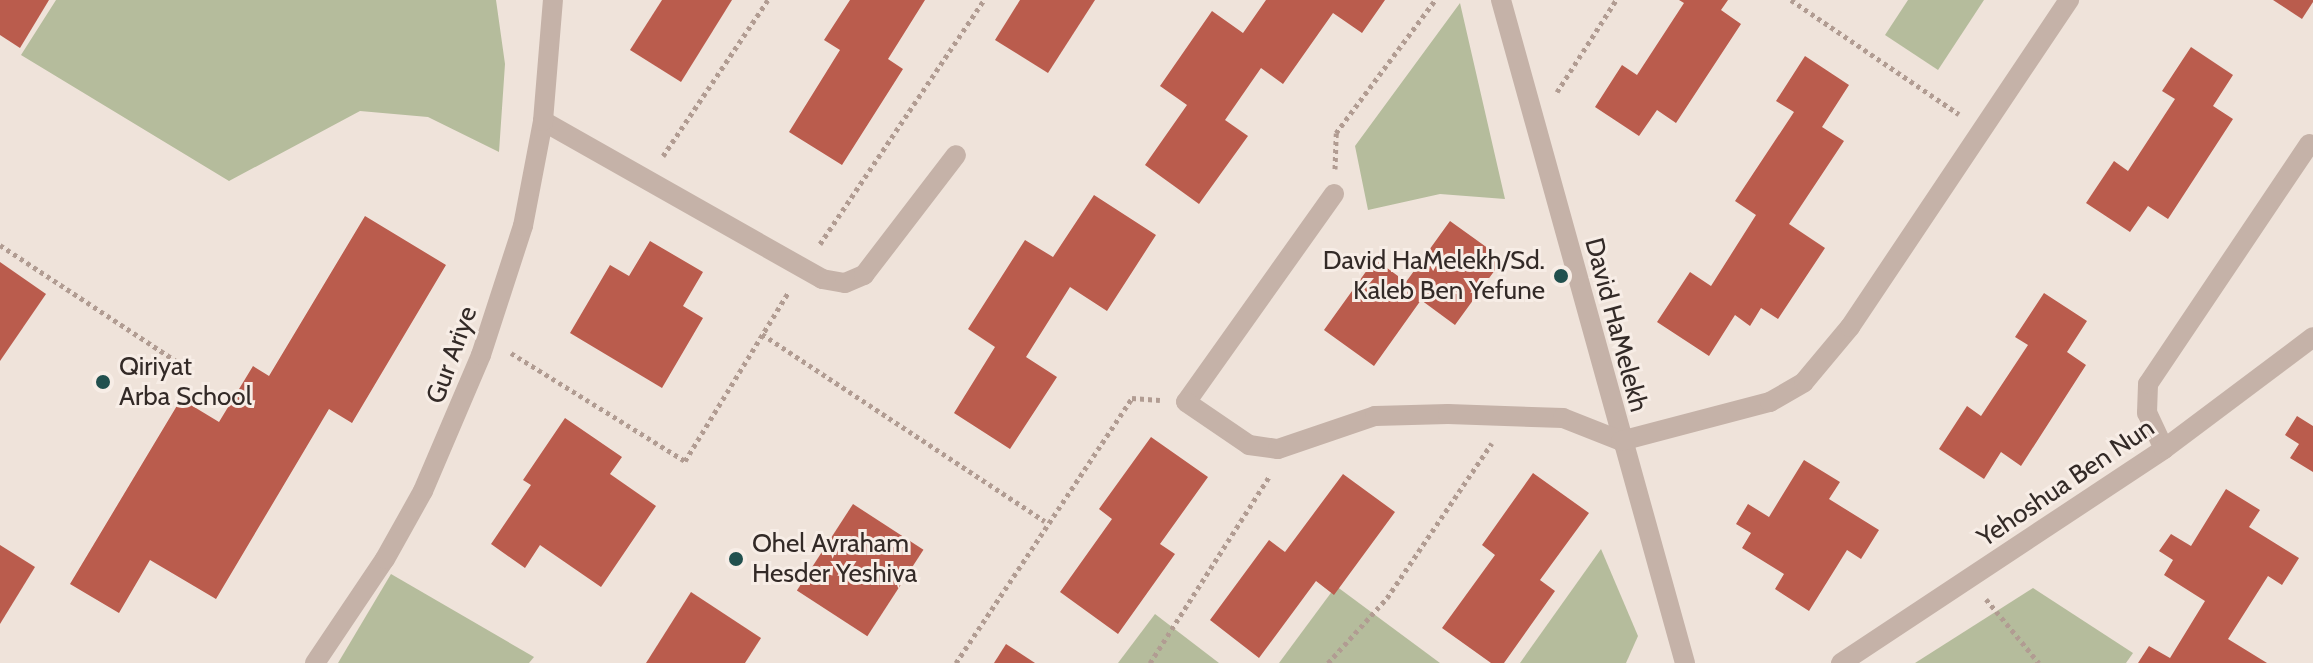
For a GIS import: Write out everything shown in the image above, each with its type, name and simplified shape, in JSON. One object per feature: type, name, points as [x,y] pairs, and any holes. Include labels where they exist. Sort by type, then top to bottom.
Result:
[{"type":"street","name":"Gur Ariye","points":[[544,0],[550,33]]},
{"type":"street","name":"Gur Ariye","points":[[315,663],[385,559],[423,491],[486,338],[523,226],[543,121],[553,0]]},
{"type":"street","name":"David HaMelekh","points":[[1501,0],[1685,663]]},
{"type":"street","points":[[1334,194],[1186,402],[1249,445],[1288,447],[1375,416],[1563,418],[1621,441],[1770,402],[1804,382],[1830,355],[2069,0]]},
{"type":"street","points":[[543,121],[803,268],[845,283],[864,275],[956,155]]},
{"type":"street","points":[[2164,449],[2147,413],[2148,384],[2309,144]]},
{"type":"street","name":"Yehoshua Ben Nun","points":[[1841,663],[2164,449],[2313,337]]},
{"type":"path","points":[[646,180],[768,0]]},
{"type":"path","points":[[486,338],[685,461],[803,268],[984,0]]},
{"type":"path","points":[[1334,194],[1336,133],[1435,0]]},
{"type":"path","points":[[1535,126],[1616,0]]},
{"type":"path","points":[[1791,0],[1983,131]]},
{"type":"path","points":[[0,245],[185,367]]},
{"type":"path","points":[[762,334],[1046,521]]},
{"type":"path","points":[[956,663],[1046,521],[1132,398],[1186,402]]},
{"type":"path","points":[[1328,663],[1387,598],[1508,418]]},
{"type":"path","points":[[1150,663],[1288,447]]},
{"type":"path","points":[[1970,579],[2039,663]]},
{"type":"green space","points":[[56,0],[496,0],[505,64],[499,152],[428,117],[360,111],[229,181],[21,55]]},
{"type":"green space","points":[[1908,0],[1984,0],[1938,70],[1885,35]]},
{"type":"green space","points":[[1460,3],[1505,199],[1440,194],[1368,210],[1355,146]]},
{"type":"green space","points":[[1601,549],[1638,636],[1626,663],[1520,663]]},
{"type":"green space","points":[[391,574],[534,657],[529,663],[338,663]]},
{"type":"green space","points":[[1336,586],[1440,663],[1279,663]]},
{"type":"green space","points":[[2033,588],[2133,653],[2126,663],[1915,663]]},
{"type":"green space","points":[[1155,614],[1219,663],[1118,663]]},
{"type":"building","points":[[0,0],[49,0],[20,48],[0,35]]},
{"type":"building","points":[[662,0],[732,0],[681,82],[630,50]]},
{"type":"building","points":[[850,0],[925,0],[888,59],[903,69],[842,165],[789,132],[840,50],[824,40]]},
{"type":"building","points":[[1020,0],[1095,0],[1048,73],[995,40]]},
{"type":"building","points":[[1266,0],[1385,0],[1362,33],[1333,13],[1283,84],[1261,68],[1225,120],[1248,136],[1199,204],[1145,165],[1187,105],[1160,86],[1212,11],[1243,33]]},
{"type":"building","points":[[1679,0],[1728,0],[1721,10],[1741,24],[1676,123],[1657,110],[1639,136],[1595,107],[1622,65],[1637,75],[1684,3]]},
{"type":"building","points":[[2273,0],[2313,0],[2313,2],[2302,19]]},
{"type":"building","points":[[2191,47],[2233,75],[2213,106],[2233,119],[2168,219],[2148,206],[2130,232],[2086,203],[2114,161],[2128,171],[2175,99],[2162,91]]},
{"type":"building","points":[[1805,56],[1849,85],[1822,127],[1844,141],[1789,224],[1825,248],[1778,319],[1761,308],[1750,326],[1735,315],[1709,356],[1657,322],[1690,272],[1711,286],[1756,215],[1735,201],[1794,112],[1776,101]]},
{"type":"building","points":[[1094,195],[1156,235],[1107,311],[1070,287],[1026,357],[1057,377],[1010,449],[954,413],[995,347],[968,329],[1025,240],[1053,257]]},
{"type":"building","points":[[365,216],[446,265],[352,423],[329,409],[216,599],[150,560],[119,613],[70,584],[181,399],[219,422],[253,366],[269,376]]},
{"type":"building","points":[[1450,221],[1503,259],[1455,325],[1421,300],[1374,366],[1324,330],[1375,259],[1406,282]]},
{"type":"building","points":[[650,241],[703,272],[683,306],[703,318],[662,388],[570,333],[610,265],[629,276]]},
{"type":"building","points":[[0,262],[46,294],[0,361]]},
{"type":"building","points":[[2044,293],[2087,321],[2067,352],[2086,365],[2021,466],[2001,452],[1984,479],[1939,449],[1967,406],[1981,416],[2028,345],[2015,337]]},
{"type":"building","points":[[2297,416],[2313,426],[2313,472],[2290,458],[2299,444],[2285,435]]},
{"type":"building","points":[[565,418],[622,457],[610,474],[656,506],[601,587],[540,545],[525,568],[491,544],[531,485],[523,480]]},
{"type":"building","points":[[1151,437],[1208,477],[1160,544],[1175,554],[1118,634],[1060,592],[1112,519],[1099,509]]},
{"type":"building","points":[[1804,460],[1840,482],[1829,499],[1879,530],[1861,559],[1847,550],[1809,611],[1775,589],[1784,574],[1742,548],[1751,533],[1736,524],[1748,504],[1769,517]]},
{"type":"building","points":[[1533,473],[1589,513],[1540,580],[1555,591],[1504,663],[1491,663],[1442,628],[1495,555],[1482,545]]},
{"type":"building","points":[[1343,474],[1395,512],[1334,595],[1316,581],[1259,658],[1210,620],[1269,540],[1285,552]]},
{"type":"building","points":[[2226,489],[2260,510],[2249,527],[2299,558],[2282,585],[2268,576],[2228,639],[2267,663],[2138,663],[2149,646],[2170,658],[2205,601],[2164,575],[2173,560],[2159,551],[2171,534],[2191,546]]},
{"type":"building","points":[[853,504],[923,550],[867,636],[797,590]]},
{"type":"building","points":[[0,545],[35,567],[0,624]]},
{"type":"building","points":[[691,592],[761,638],[745,663],[646,663]]},
{"type":"building","points":[[1006,644],[1035,663],[994,663]]},
{"type":"place","name":"David HaMelekh/Sd. Kaleb Ben Yefune","points":[[1561,276]]},
{"type":"place","name":"Qiriyat Arba School","points":[[103,382]]},
{"type":"place","name":"Ohel Avraham Hesder Yeshiva","points":[[736,559]]}]
